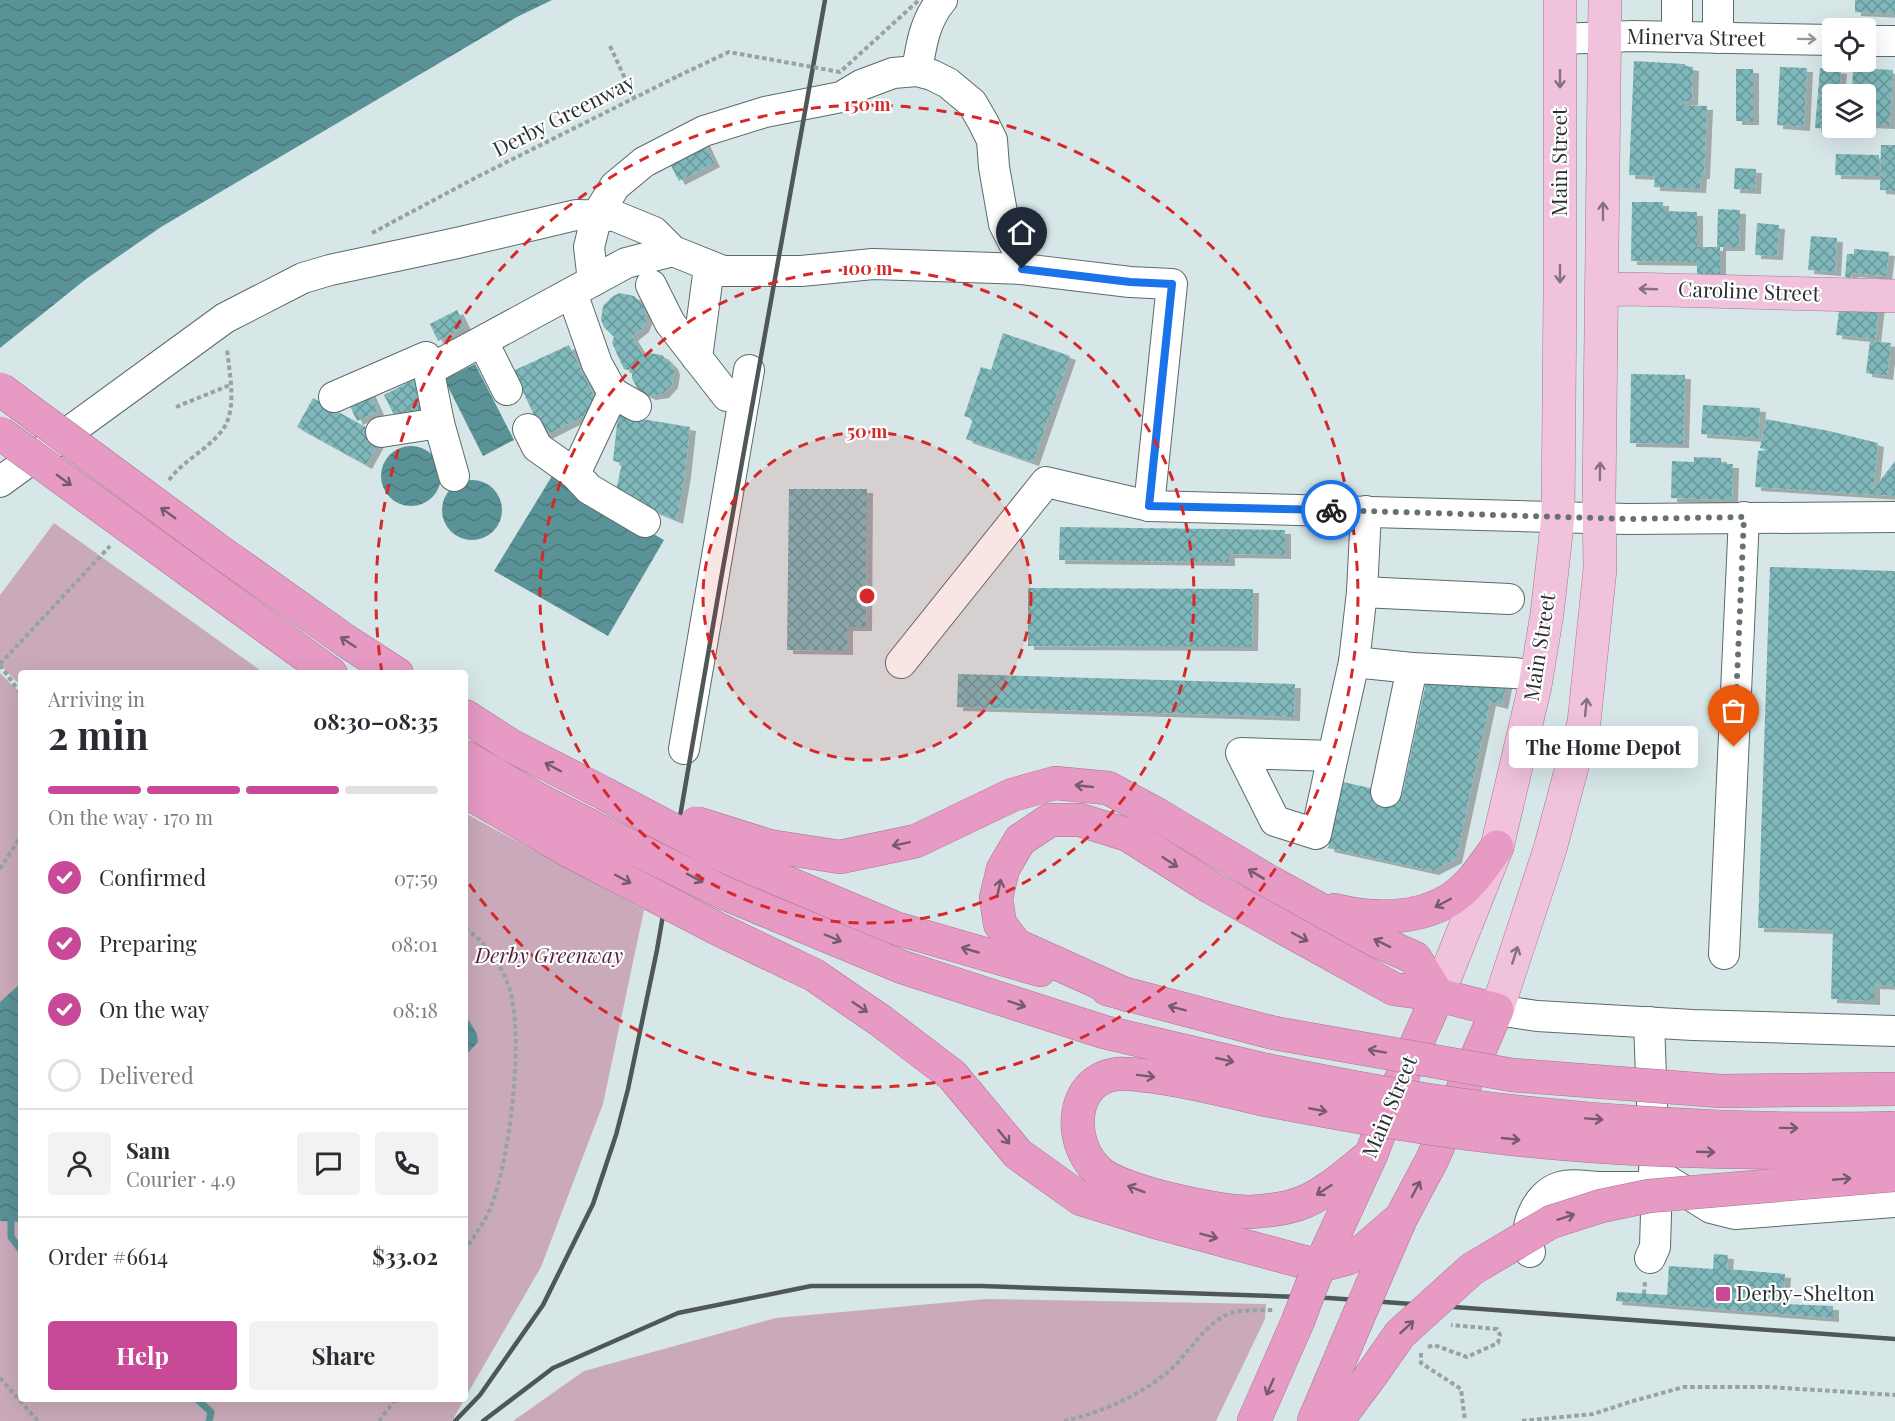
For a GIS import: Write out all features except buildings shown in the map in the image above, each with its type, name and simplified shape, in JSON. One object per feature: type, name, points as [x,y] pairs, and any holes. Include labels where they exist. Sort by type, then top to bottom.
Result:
[{"type":"highway","points":[[0,390],[215,548],[391,670]]},
{"type":"highway","points":[[0,433],[326,670]]},
{"type":"highway","points":[[195,575],[302,670]]},
{"type":"highway","points":[[468,718],[510,745],[605,794],[764,859],[895,928],[1127,995],[1274,1033],[1512,1075],[1720,1091],[1895,1089]]},
{"type":"highway","points":[[468,759],[539,800],[579,838],[716,927],[814,975],[872,1015],[952,1075],[1018,1154],[1081,1198],[1317,1273],[1365,1250],[1401,1218]]},
{"type":"highway","points":[[764,859],[840,857],[916,840],[1012,795],[1055,783],[1108,788],[1270,882],[1377,941],[1415,958],[1438,995]]},
{"type":"highway","points":[[468,792],[579,838],[724,893],[902,967],[1264,1084],[1412,1126],[1514,1139],[1647,1149],[1752,1154],[1895,1153]]},
{"type":"highway","points":[[1127,995],[1016,945],[1000,924],[996,898],[1003,869],[1020,840],[1050,820],[1080,820],[1128,835],[1212,888],[1394,989],[1438,995],[1497,1010]]},
{"type":"highway","points":[[1307,902],[1337,911],[1367,915],[1413,914],[1432,909],[1453,898],[1473,880],[1497,847]]},
{"type":"highway","name":"Main Street","points":[[1254,1421],[1317,1273],[1371,1155],[1394,1095],[1438,995]]},
{"type":"highway","name":"Main Street","points":[[1314,1421],[1401,1218],[1432,1160],[1497,1010]]},
{"type":"highway","points":[[1371,1155],[1326,1189],[1304,1202],[1276,1210],[1249,1212],[1178,1201],[1146,1192],[1099,1173],[1081,1148],[1077,1133],[1078,1114],[1083,1100],[1092,1087],[1102,1079],[1117,1074],[1175,1080],[1368,1090],[1518,1112],[1727,1127],[1895,1128]]},
{"type":"highway","points":[[1337,1421],[1400,1334],[1472,1269],[1551,1222],[1601,1206],[1649,1196],[1895,1174]]},
{"type":"main road","name":"Main Street","points":[[1438,995],[1497,847],[1536,676],[1547,614],[1558,516],[1560,0]]},
{"type":"main road","name":"Main Street","points":[[1497,1010],[1550,849],[1584,722],[1600,569],[1605,0]]},
{"type":"main road","name":"Caroline Street","points":[[1603,290],[1895,296]]},
{"type":"street","points":[[917,71],[920,46],[928,21],[942,0]]},
{"type":"street","points":[[1677,0],[1677,37]]},
{"type":"street","points":[[1718,0],[1718,38]]},
{"type":"street","name":"Minerva Street","points":[[1560,39],[1677,37],[1822,40]]},
{"type":"street","points":[[1876,40],[1895,41]]},
{"type":"street","points":[[575,474],[624,400],[597,364],[582,287],[597,215],[615,186],[644,162],[704,131],[765,112],[841,97],[861,85],[893,73],[917,71],[932,75],[948,83],[972,103],[992,140],[994,167],[1004,224],[1019,253],[1022,269]]},
{"type":"street","points":[[0,482],[225,318],[303,278],[555,218],[597,215],[615,216],[654,232],[673,251],[723,271],[801,271],[873,264],[1022,269],[1120,281],[1172,284],[1149,506]]},
{"type":"street","points":[[429,370],[626,263],[673,251]]},
{"type":"street","points":[[697,358],[709,267]]},
{"type":"street","points":[[651,285],[670,323],[727,396],[744,399]]},
{"type":"street","points":[[483,342],[507,390]]},
{"type":"street","points":[[334,397],[426,357],[439,423],[454,476]]},
{"type":"street","points":[[684,749],[749,370]]},
{"type":"street","points":[[381,432],[439,423]]},
{"type":"street","points":[[528,429],[537,447],[575,474],[590,489],[645,522]]},
{"type":"street","points":[[901,663],[1046,483],[1149,506],[1599,518],[1895,517]]},
{"type":"street","points":[[1333,756],[1354,662],[1362,592],[1366,511]]},
{"type":"street","points":[[1724,954],[1744,517]]},
{"type":"street","points":[[1362,592],[1509,599]]},
{"type":"street","points":[[1354,662],[1536,676]]},
{"type":"street","points":[[1386,792],[1412,668]]},
{"type":"street","points":[[1497,1010],[1537,1016],[1649,1022],[1895,1031]]},
{"type":"street","points":[[1649,1022],[1655,1179],[1655,1247],[1650,1258]]},
{"type":"street","points":[[1531,1253],[1527,1245],[1530,1216],[1543,1199],[1558,1188],[1572,1186],[1655,1179],[1711,1208],[1735,1214],[1895,1202]]},
{"type":"path","name":"Derby Greenway","points":[[362,238],[477,177],[729,52],[840,72],[919,0]]},
{"type":"path","points":[[610,46],[634,98]]},
{"type":"path","points":[[176,407],[230,385]]},
{"type":"path","points":[[0,665],[18,690]]},
{"type":"path","points":[[0,869],[18,841]]},
{"type":"path","points":[[468,931],[489,949],[500,965],[510,990],[515,1016],[513,1088],[505,1155],[498,1187],[490,1209],[468,1245]]},
{"type":"path","points":[[0,1378],[18,1398]]},
{"type":"path","points":[[1521,1421],[1593,1414],[1684,1387],[1769,1387],[1895,1395]]},
{"type":"path","points":[[21,1402],[38,1421]]},
{"type":"path","points":[[379,1421],[393,1402]]},
{"type":"green space","points":[[54,523],[260,670],[18,670],[18,683],[0,665],[0,595]]},
{"type":"green space","points":[[0,673],[18,691],[18,1402],[463,1402],[452,1421],[0,1421]]},
{"type":"green space","name":"Derby Greenway","points":[[468,815],[644,910],[603,1104],[541,1267],[468,1393]]},
{"type":"green space","points":[[986,1299],[1266,1304],[1265,1319],[1216,1421],[513,1421],[584,1371],[776,1318]]},
{"type":"water","points":[[0,0],[552,0],[517,17],[161,227],[86,279],[0,348]]},
{"type":"water","points":[[475,364],[514,440],[483,456],[444,379]]},
{"type":"water","points":[[411,446],[423,448],[436,459],[441,476],[439,488],[428,501],[411,506],[399,504],[386,493],[381,476],[383,464],[394,451]]},
{"type":"water","points":[[552,476],[664,540],[608,636],[494,571]]},
{"type":"water","points":[[466,480],[478,480],[489,485],[497,493],[502,510],[500,522],[489,535],[478,540],[466,540],[455,535],[447,527],[442,516],[442,504],[447,493],[455,485]]},
{"type":"water","points":[[18,986],[18,1222],[0,1221],[0,1002]]},
{"type":"water","points":[[468,1019],[477,1034],[478,1042],[468,1053]]},
{"type":"waterway","points":[[11,1215],[11,1237],[18,1246]]},
{"type":"waterway","points":[[200,1402],[211,1412],[209,1421]]},
{"type":"railway","points":[[455,1421],[480,1395],[543,1305],[593,1204],[616,1135],[628,1089],[657,950],[825,0]]},
{"type":"railway","points":[[483,1421],[553,1368],[678,1313],[811,1286],[981,1286],[1329,1298],[1895,1339]]},
{"type":"way so far","points":[[1331,510],[1628,519],[1744,517],[1734,747]]},
{"type":"place","name":"The Home Depot","points":[[1734,747]]},
{"type":"place","name":"Derby-Shelton","points":[[1723,1294]]},
{"type":"route","points":[[1022,269],[1078,277],[1172,284],[1149,506],[1331,510]]}]
